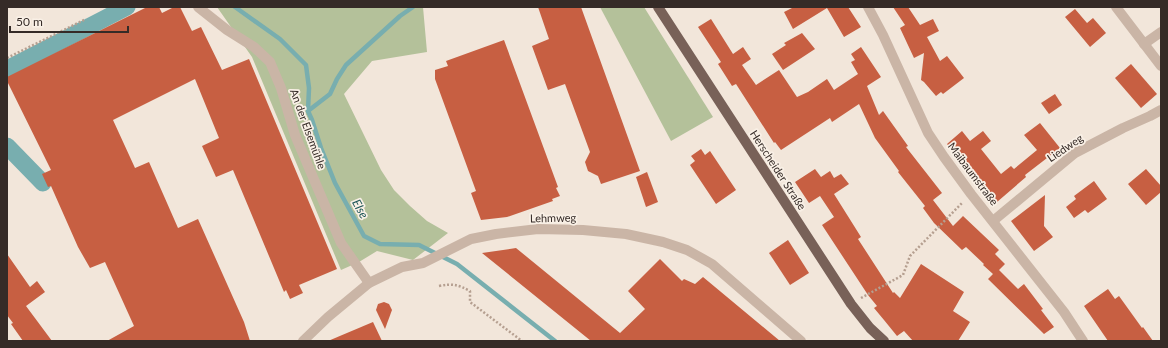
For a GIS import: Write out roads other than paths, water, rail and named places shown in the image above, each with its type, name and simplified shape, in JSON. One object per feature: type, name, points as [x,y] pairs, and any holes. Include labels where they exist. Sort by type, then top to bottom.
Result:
[{"type":"main road","name":"Herscheider Straße","points":[[658,7],[851,304],[870,328],[884,341]]},
{"type":"street","name":"An der Elsemühle","points":[[198,7],[227,30],[254,47],[270,62],[281,88],[295,136],[341,243],[369,283]]},
{"type":"street","name":"Maibaumstraße","points":[[868,7],[883,35],[928,133],[971,194],[1064,312],[1083,341]]},
{"type":"street","points":[[1116,7],[1161,66]]},
{"type":"street","points":[[1144,44],[1161,32]]},
{"type":"street","name":"Liedweg","points":[[993,221],[1075,153],[1161,110]]},
{"type":"street","name":"Lehmweg","points":[[304,341],[369,283],[402,267],[423,263],[471,239],[496,234],[538,229],[583,230],[626,234],[663,242],[687,250],[712,264],[801,341]]},
{"type":"waterway","points":[[7,69],[127,7]]},
{"type":"waterway","name":"Else","points":[[235,7],[280,39],[306,65],[309,88],[308,111],[335,183],[364,236],[380,244],[419,245],[457,264],[555,341]]},
{"type":"waterway","points":[[308,111],[330,94],[346,65],[400,16],[413,7]]},
{"type":"waterway","points":[[7,146],[43,183]]}]
